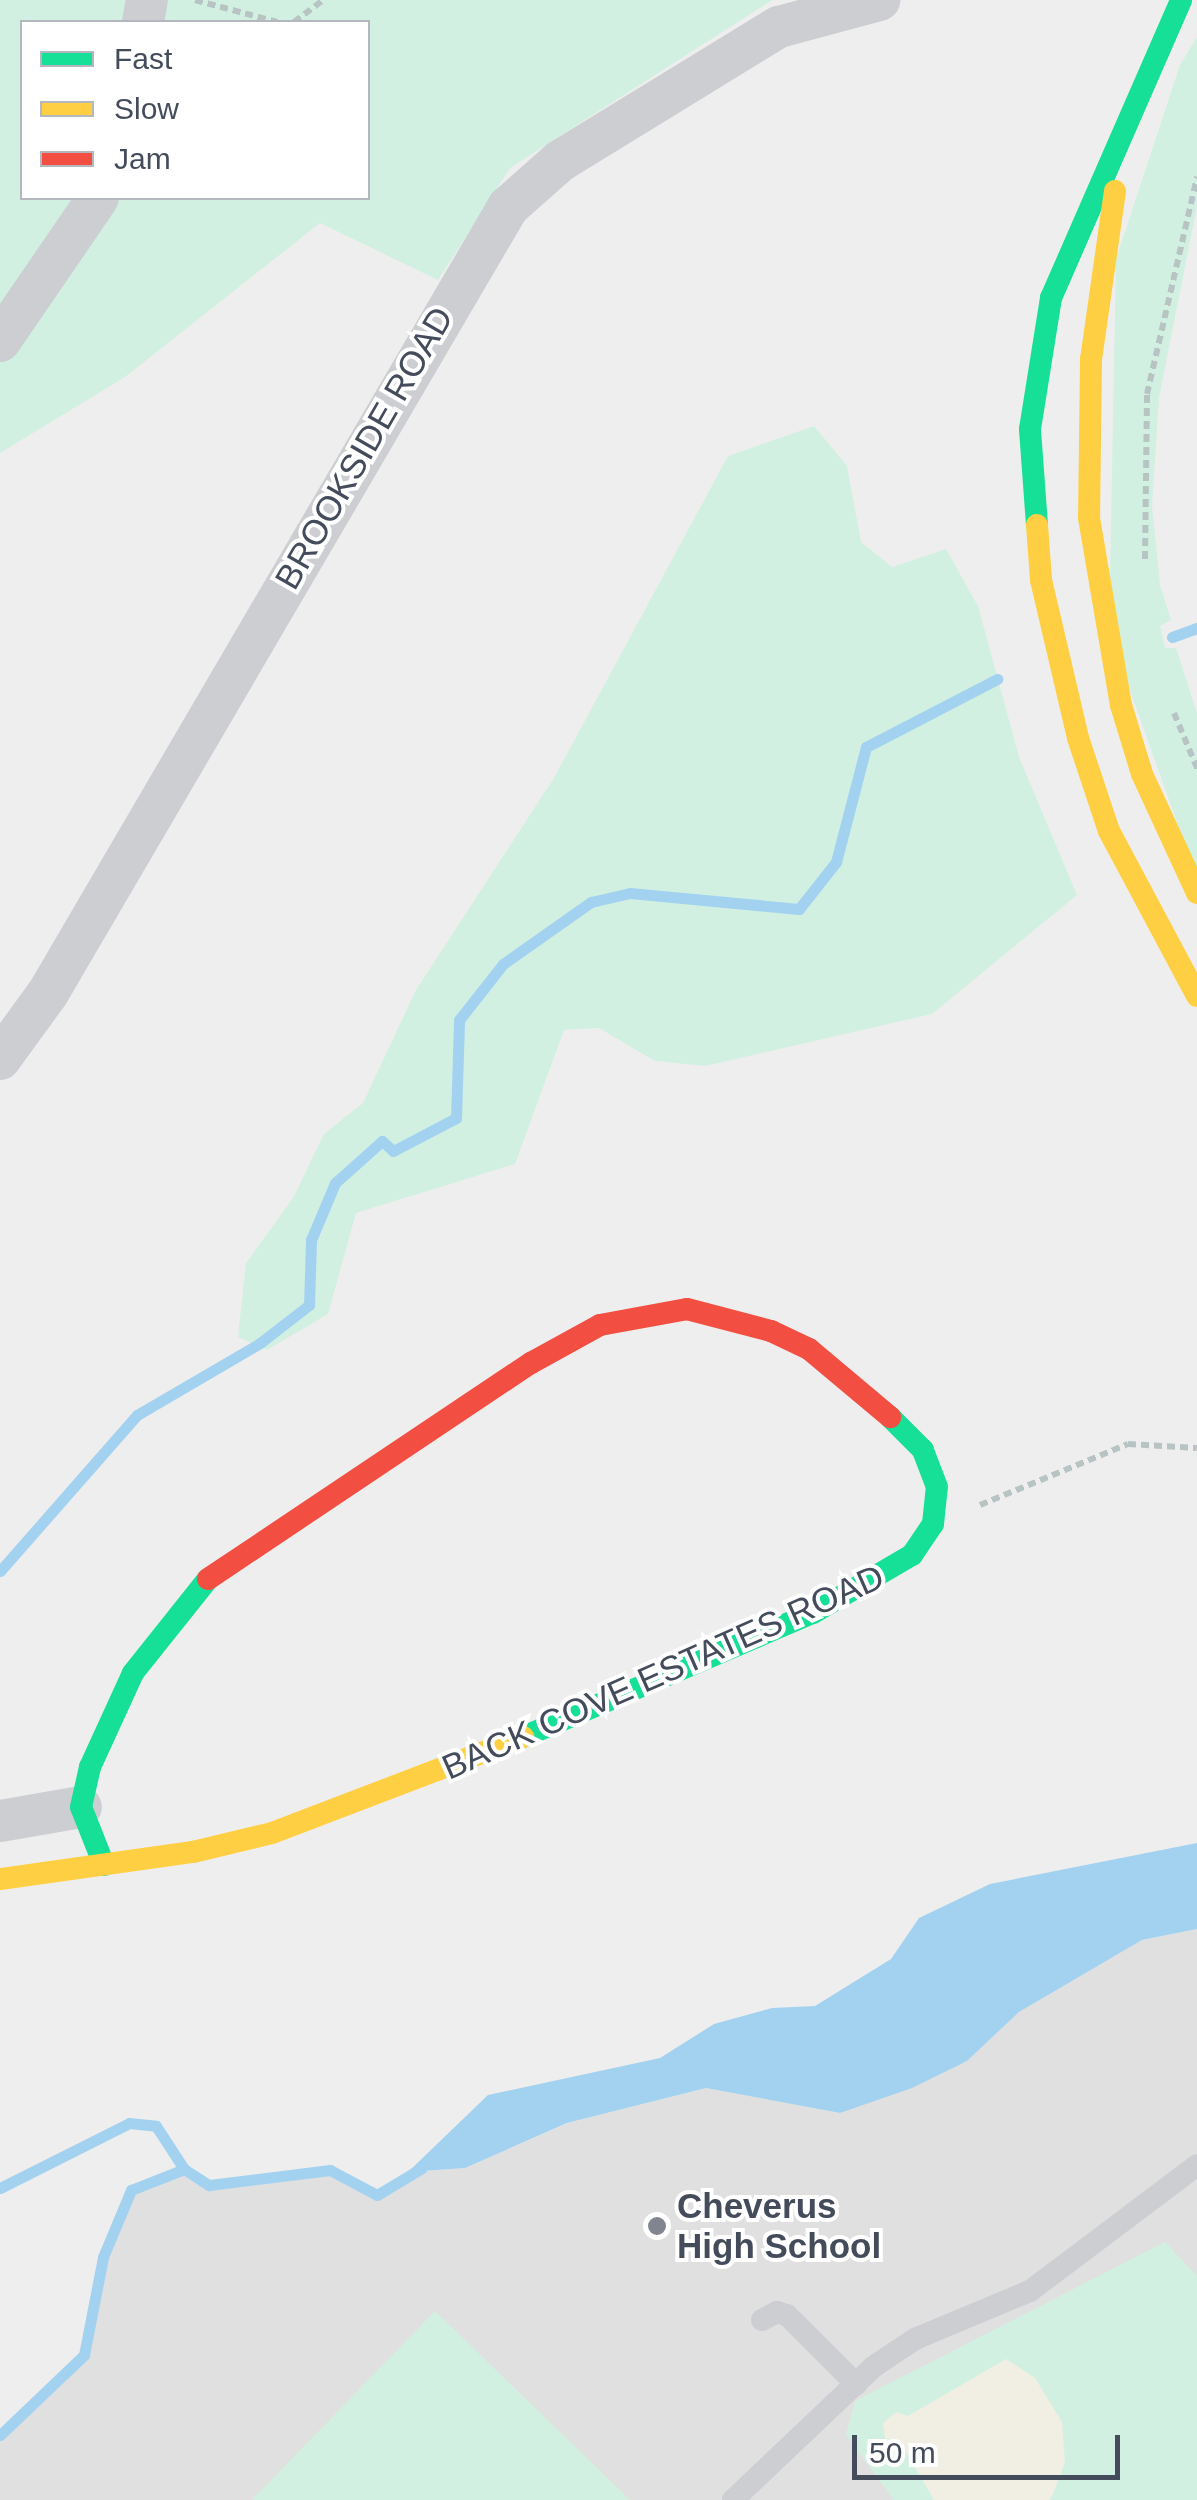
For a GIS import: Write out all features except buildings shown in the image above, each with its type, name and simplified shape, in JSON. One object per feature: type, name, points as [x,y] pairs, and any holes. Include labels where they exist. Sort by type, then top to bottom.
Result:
[{"type":"street","name":"BROOKSIDE ROAD","points":[[0,1059],[58,976],[508,207],[560,161],[779,27],[879,0]]},
{"type":"street","points":[[1181,0],[1051,298],[1030,430],[1041,580],[1078,738],[1109,830],[1197,996]]},
{"type":"street","points":[[1126,122],[1091,359],[1084,455],[1089,518],[1121,705],[1142,774],[1197,893]]},
{"type":"street","points":[[0,341],[97,200]]},
{"type":"street","points":[[104,1864],[81,1807],[103,1732],[133,1674],[174,1614],[220,1567],[531,1363],[600,1326],[686,1310],[731,1316],[809,1349],[870,1396],[923,1450],[938,1487],[933,1524]]},
{"type":"street","name":"BACK COVE ESTATES ROAD","points":[[0,1879],[272,1832],[420,1781],[813,1612],[912,1556],[933,1524]]},
{"type":"street","points":[[0,1820],[81,1807]]},
{"type":"lane","points":[[734,2500],[856,2384],[915,2339],[1030,2291],[1197,2165]]},
{"type":"lane","points":[[762,2320],[787,2314],[856,2384]]},
{"type":"path","points":[[195,0],[270,20]]},
{"type":"path","points":[[297,20],[322,0]]},
{"type":"path","points":[[1145,564],[1147,394],[1197,176]]},
{"type":"path","points":[[1171,706],[1197,768]]},
{"type":"path","points":[[933,1524],[1128,1444],[1197,1448]]},
{"type":"shaded area","name":"Cheverus High School","points":[[1197,1929],[1197,2500],[0,2500],[0,2434],[84,2355],[103,2257],[131,2190],[184,2169],[209,2185],[330,2170],[377,2194],[408,2172],[465,2168],[568,2123],[706,2088],[840,2113],[967,2061],[1019,2012],[1142,1940]]},
{"type":"green space","points":[[0,0],[772,0],[510,168],[438,280],[320,223],[125,377],[0,453]]},
{"type":"green space","points":[[1197,37],[1197,206],[1159,398],[1152,506],[1160,585],[1171,620],[1160,626],[1165,648],[1176,648],[1197,713],[1197,879],[1109,631],[1116,259],[1180,65]]},
{"type":"green space","points":[[814,426],[847,466],[861,542],[892,567],[946,549],[978,606],[1019,757],[1077,895],[932,1014],[705,1066],[655,1061],[599,1028],[564,1030],[515,1164],[356,1213],[328,1314],[267,1350],[238,1337],[246,1263],[293,1198],[324,1134],[363,1103],[416,990],[554,778],[728,456]]},
{"type":"green space","points":[[1165,2242],[1197,2276],[1197,2500],[894,2500],[846,2435],[855,2401]]},
{"type":"green space","points":[[435,2311],[630,2500],[252,2500]]},
{"type":"sand","points":[[1006,2359],[1035,2378],[1062,2422],[1065,2462],[1053,2494],[1049,2500],[934,2500],[902,2445],[885,2438],[883,2423],[896,2412],[908,2416]]},
{"type":"water","points":[[1197,1843],[1197,1929],[1142,1940],[1019,2012],[967,2061],[912,2088],[840,2113],[706,2088],[567,2123],[465,2168],[408,2172],[488,2095],[660,2058],[714,2024],[772,2008],[815,2006],[891,1959],[919,1918],[990,1884]]},
{"type":"waterway","points":[[1172,637],[1197,628]]},
{"type":"waterway","points":[[0,1571],[137,1415],[260,1343],[309,1305],[311,1240],[335,1183],[382,1141],[393,1151],[456,1118],[459,1020],[503,964],[591,902],[630,893],[799,909],[836,862],[866,747],[997,679]]},
{"type":"waterway","points":[[0,2188],[129,2123],[156,2126],[184,2169],[209,2185],[330,2170],[377,2195],[422,2168]]},
{"type":"waterway","points":[[0,2435],[84,2355],[103,2257],[131,2190],[184,2169]]},
{"type":"traffic: fast","points":[[1037,525],[1030,429],[1051,298],[1181,0]]},
{"type":"traffic: fast","points":[[523,1737],[813,1613],[912,1555],[933,1524],[937,1487],[923,1450],[890,1417]]},
{"type":"traffic: fast","points":[[104,1865],[81,1807],[90,1767],[133,1673],[208,1579]]},
{"type":"traffic: slow","points":[[1115,191],[1091,359],[1089,518],[1121,705],[1142,774],[1197,893]]},
{"type":"traffic: slow","points":[[1037,525],[1041,580],[1078,738],[1109,831],[1197,996]]},
{"type":"traffic: slow","points":[[0,1879],[193,1852],[272,1833],[523,1737]]},
{"type":"traffic: jam","points":[[208,1579],[531,1363],[600,1325],[687,1309],[771,1331],[809,1349],[890,1417]]},
{"type":"place","name":"Cheverus High School","points":[[657,2226]]}]
